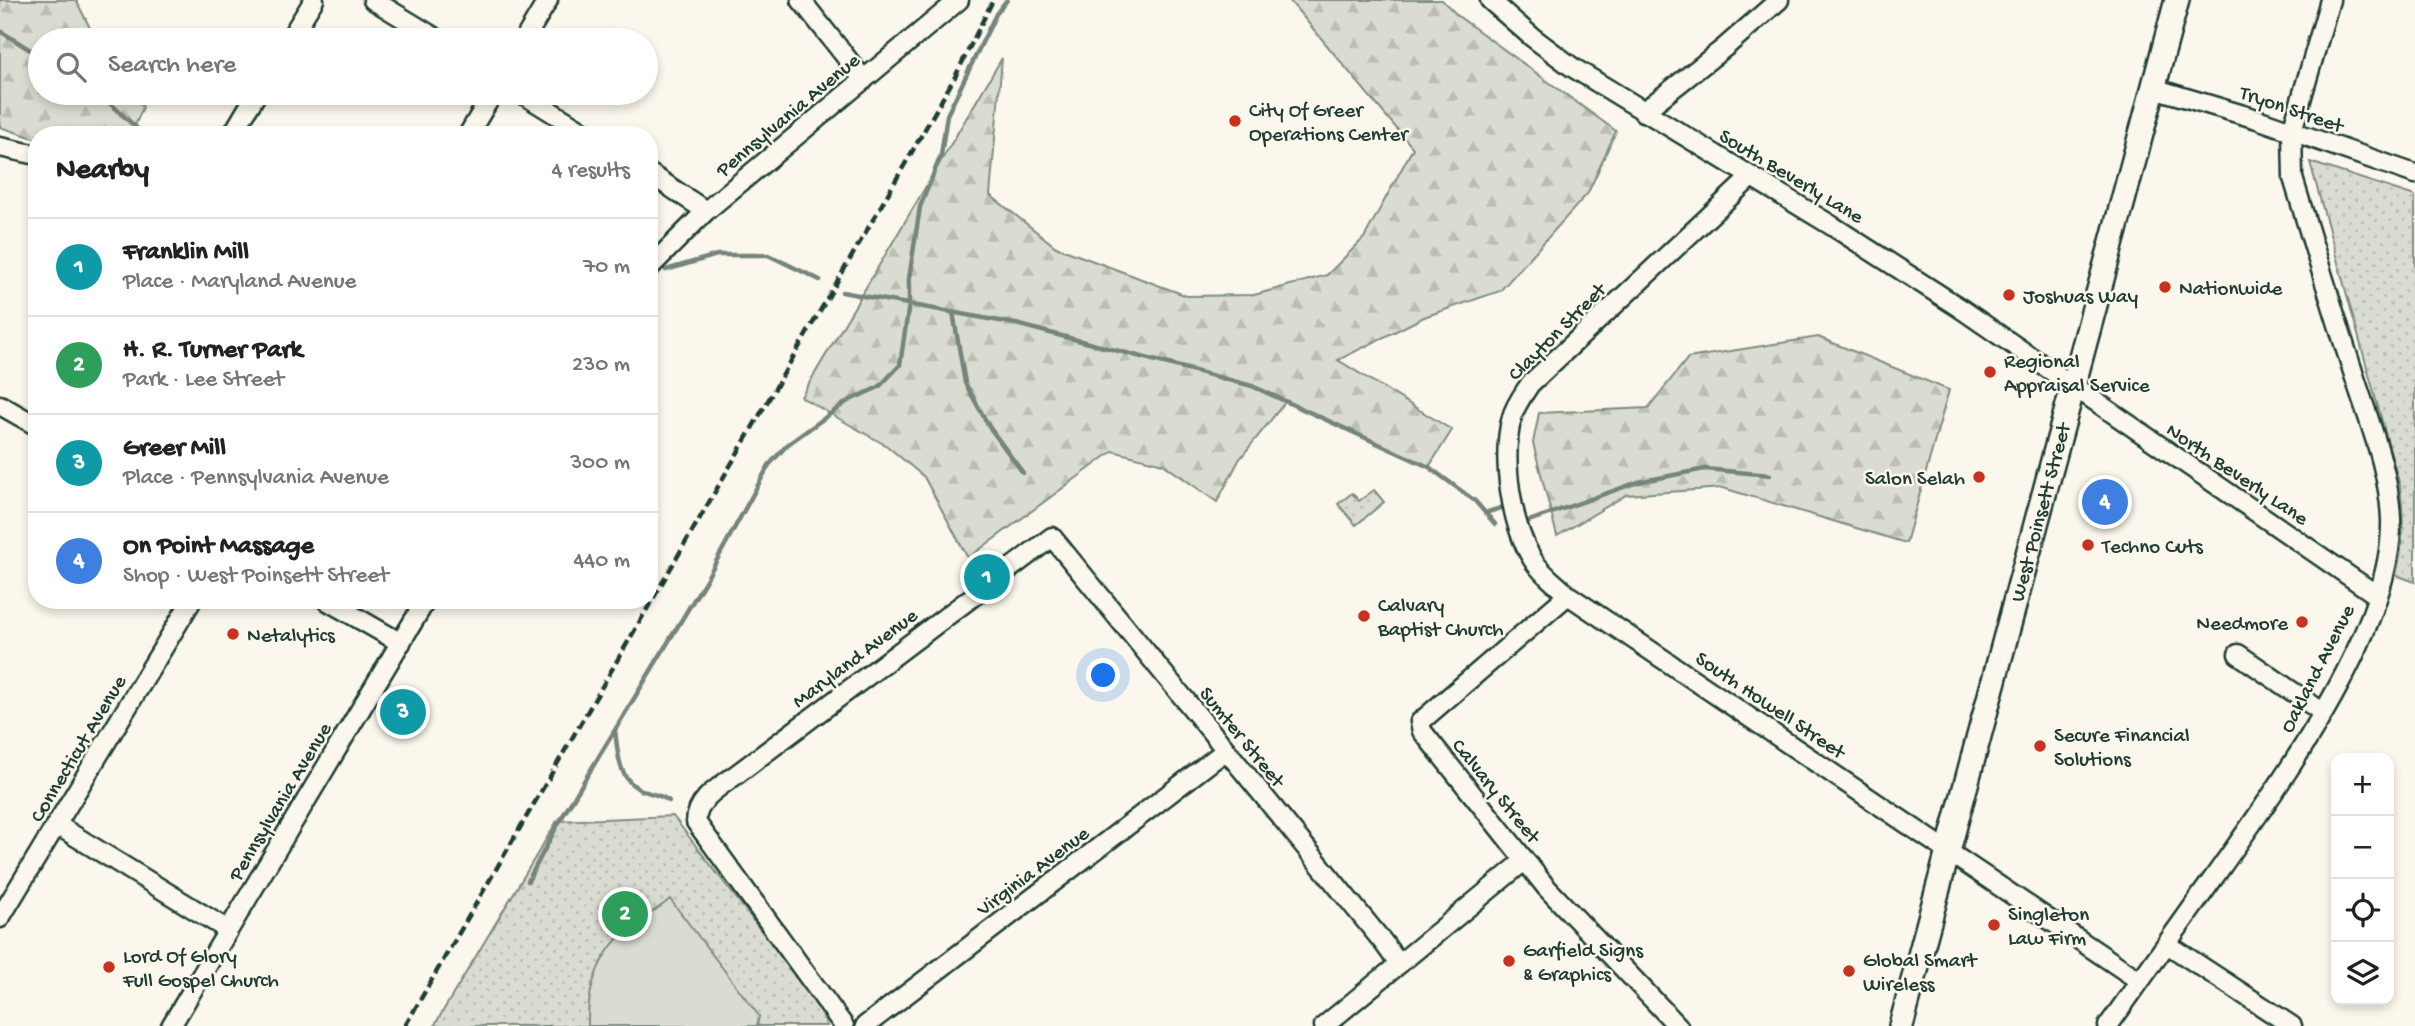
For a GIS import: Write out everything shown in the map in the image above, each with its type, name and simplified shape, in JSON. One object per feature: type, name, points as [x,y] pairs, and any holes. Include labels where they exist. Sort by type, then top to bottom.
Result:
[{"type":"main road","name":"West Poinsett Street","points":[[1901,1026],[2177,0]]},
{"type":"street","points":[[296,28],[314,0]]},
{"type":"street","points":[[373,0],[419,28]]},
{"type":"street","points":[[531,28],[548,0]]},
{"type":"street","points":[[801,0],[864,80]]},
{"type":"street","name":"Pennsylvania Avenue","points":[[658,259],[706,211],[958,0]]},
{"type":"street","name":"South Beverly Lane","points":[[1490,0],[1572,67],[1917,279],[2074,386]]},
{"type":"street","points":[[1643,112],[1779,0]]},
{"type":"street","name":"Oakland Avenue","points":[[2108,1026],[2261,811],[2322,712],[2350,662],[2378,596],[2390,544],[2388,487],[2293,178],[2292,131],[2330,0]]},
{"type":"street","name":"Tryon Street","points":[[2153,88],[2292,131],[2415,174]]},
{"type":"street","points":[[237,126],[250,105]]},
{"type":"street","points":[[473,126],[486,105]]},
{"type":"street","points":[[541,105],[575,126]]},
{"type":"street","points":[[0,147],[28,153]]},
{"type":"street","name":"Clayton Street","points":[[1568,595],[1533,560],[1517,523],[1508,461],[1511,423],[1519,400],[1530,384],[1751,177]]},
{"type":"street","points":[[658,179],[706,211]]},
{"type":"street","name":"North Beverly Lane","points":[[2074,386],[2378,596]]},
{"type":"street","points":[[0,405],[28,421]]},
{"type":"street","name":"Sumter Street","points":[[1052,537],[1399,964]]},
{"type":"street","name":"Maryland Avenue","points":[[845,1026],[696,822],[699,807],[703,800],[1052,537]]},
{"type":"street","name":"South Howell Street","points":[[1568,595],[2140,981]]},
{"type":"street","name":"Calvary Street","points":[[1568,595],[1420,722],[1422,731],[1546,887],[1678,1026]]},
{"type":"street","name":"Connecticut Avenue","points":[[0,918],[187,609]]},
{"type":"street","points":[[342,609],[401,643]]},
{"type":"street","name":"Pennsylvania Avenue","points":[[171,1026],[421,609]]},
{"type":"street","points":[[2238,654],[2322,712]]},
{"type":"street","name":"Virginia Avenue","points":[[865,1026],[1225,751]]},
{"type":"street","points":[[57,825],[228,930]]},
{"type":"street","points":[[1324,1026],[1524,861]]},
{"type":"street","points":[[2167,944],[2292,1026]]},
{"type":"green space","points":[[0,0],[76,0],[90,28],[28,28],[28,105],[141,105],[135,126],[28,126],[28,136],[0,127]]},
{"type":"green space","points":[[1289,0],[1442,0],[1458,16],[1616,131],[1588,193],[1500,291],[1424,317],[1338,360],[1452,430],[1429,467],[1286,401],[1239,460],[1217,502],[1163,464],[1113,451],[968,558],[924,477],[887,446],[801,397],[1002,58],[990,195],[1056,247],[1187,296],[1254,295],[1327,275],[1364,238],[1413,148]]},
{"type":"green space","points":[[2310,162],[2415,196],[2415,582],[2396,575],[2402,531],[2400,486]]},
{"type":"green space","points":[[1818,337],[1949,390],[1906,543],[1723,488],[1626,495],[1557,536],[1533,443],[1539,413],[1648,408],[1688,358]]},
{"type":"green space","points":[[1374,490],[1384,502],[1356,525],[1338,504],[1352,493],[1359,501]]},
{"type":"green space","points":[[673,816],[819,1006],[827,1026],[434,1026],[557,821]]},
{"type":"green space","points":[[670,899],[759,1016],[757,1026],[588,1026],[590,995],[606,954],[625,931]]},
{"type":"waterway","points":[[528,881],[558,824],[707,578],[769,465],[787,445],[848,401],[879,387],[900,365],[920,207],[941,155],[947,115],[996,14],[1007,0]]},
{"type":"waterway","points":[[0,31],[28,48]]},
{"type":"waterway","points":[[112,105],[134,126]]},
{"type":"waterway","points":[[666,270],[717,255],[768,255],[820,280]]},
{"type":"waterway","points":[[842,292],[1016,324],[1252,386],[1429,467],[1475,501],[1495,524]]},
{"type":"waterway","points":[[953,312],[965,383],[990,428],[1023,473]]},
{"type":"waterway","points":[[1526,522],[1638,482],[1705,469],[1770,475]]},
{"type":"waterway","points":[[1485,513],[1504,507]]},
{"type":"waterway","points":[[615,730],[621,766],[629,781],[635,787],[669,801]]},
{"type":"railway","points":[[658,590],[956,75],[993,0]]},
{"type":"railway","points":[[405,1026],[647,609]]},
{"type":"place","name":"City Of Greer Operations Center","points":[[1235,121]]},
{"type":"place","name":"Nationwide","points":[[2165,287]]},
{"type":"place","name":"Joshuas Way","points":[[2009,295]]},
{"type":"place","name":"Regional Appraisal Service","points":[[1990,372]]},
{"type":"place","name":"Salon Selah","points":[[1979,477]]},
{"type":"place","name":"On Point Massage","points":[[2105,502]]},
{"type":"place","name":"Techno Cuts","points":[[2088,545]]},
{"type":"place","name":"Franklin Mill","points":[[987,577]]},
{"type":"place","name":"Calvary Baptist Church","points":[[1364,616]]},
{"type":"place","name":"Needmore","points":[[2302,622]]},
{"type":"place","name":"Netalytics","points":[[233,634]]},
{"type":"place","name":"Greer Mill","points":[[403,712]]},
{"type":"place","name":"Secure Financial Solutions","points":[[2040,746]]},
{"type":"place","name":"H. R. Turner Park","points":[[625,914]]},
{"type":"place","name":"Singleton Law Firm","points":[[1994,925]]},
{"type":"place","name":"Garfield Signs & Graphics","points":[[1509,961]]},
{"type":"place","name":"Lord Of Glory Full Gospel Church","points":[[109,967]]},
{"type":"place","name":"Global Smart Wireless","points":[[1849,971]]}]
